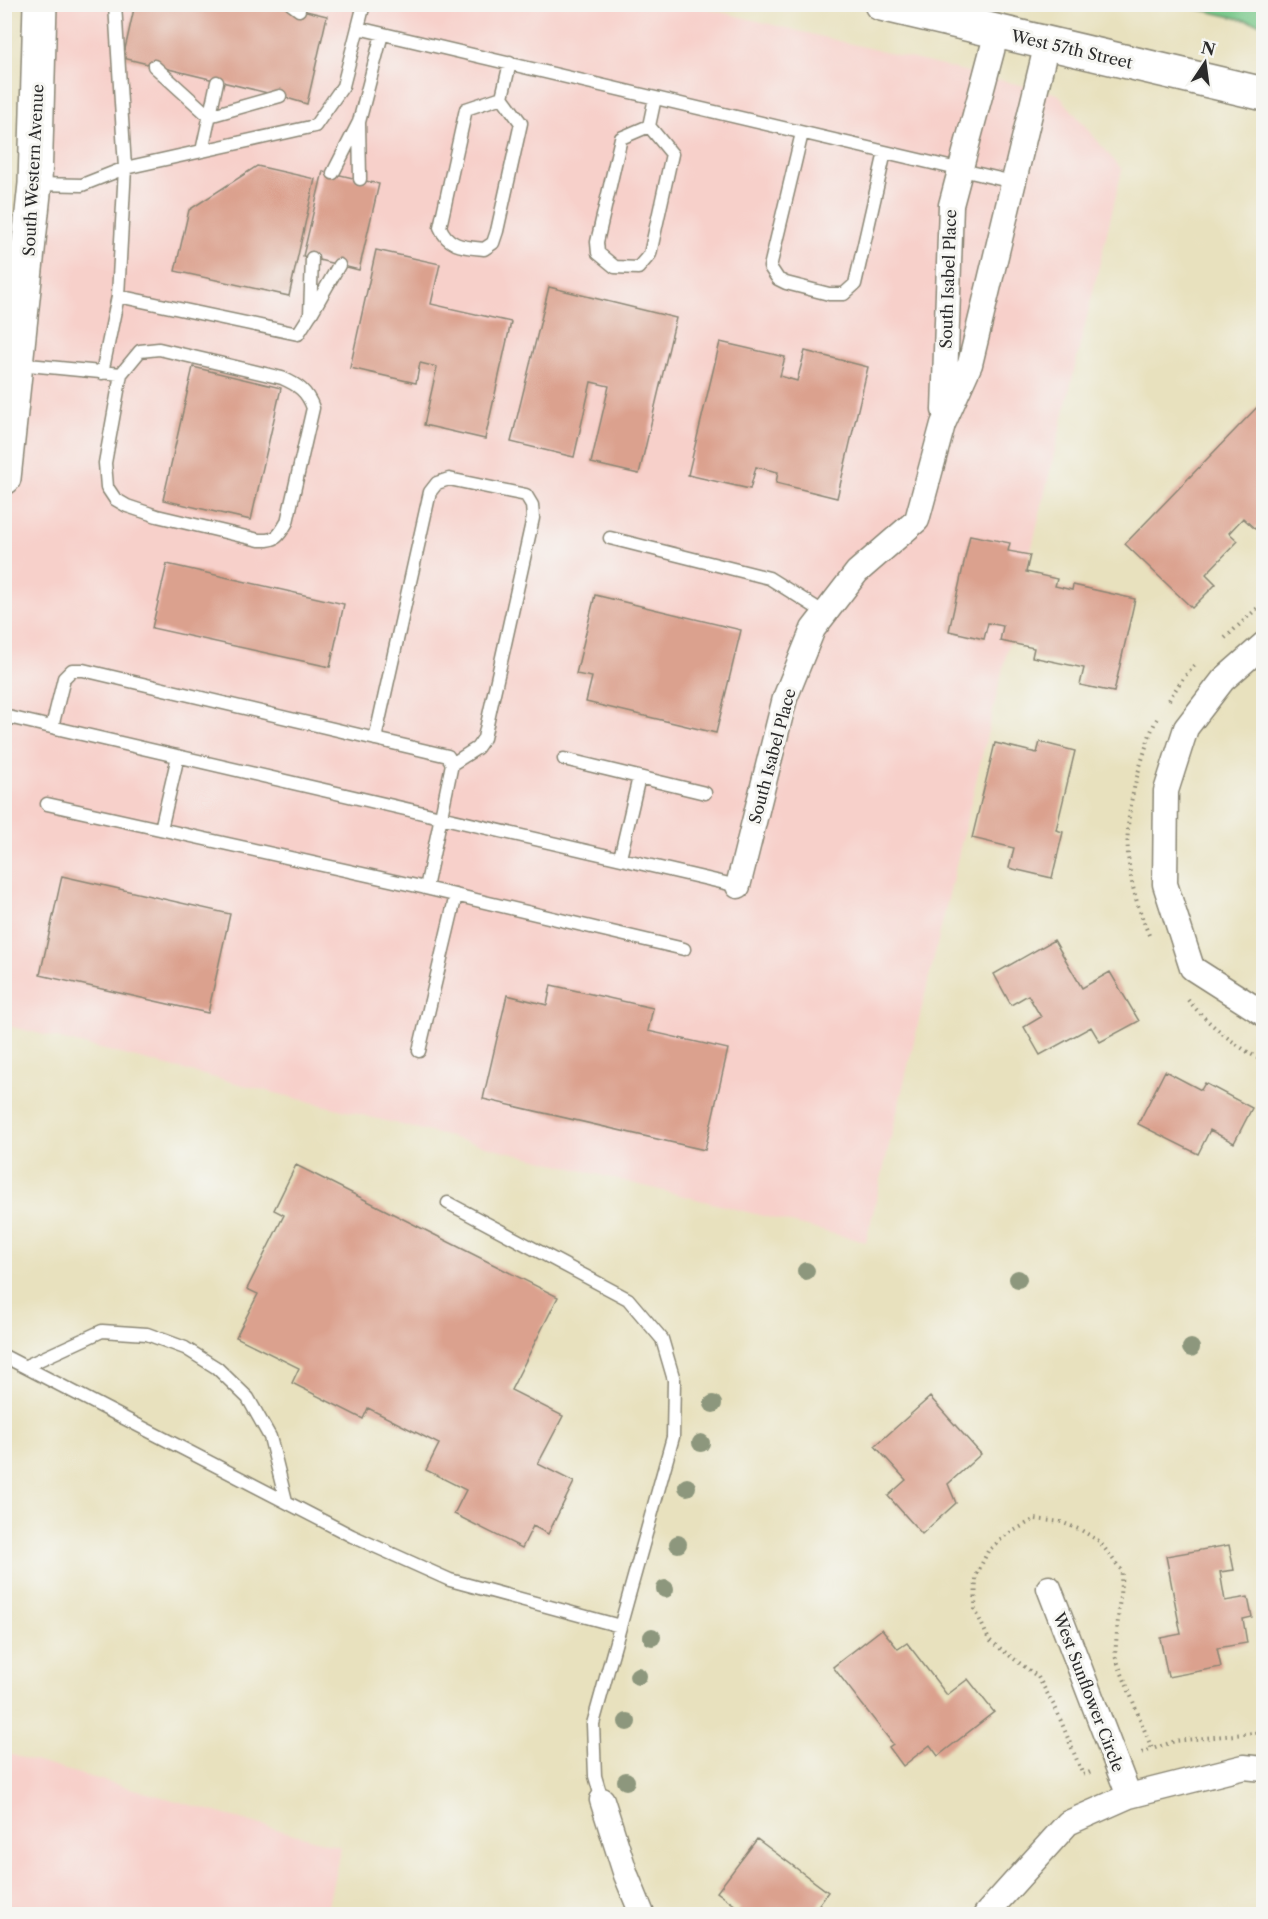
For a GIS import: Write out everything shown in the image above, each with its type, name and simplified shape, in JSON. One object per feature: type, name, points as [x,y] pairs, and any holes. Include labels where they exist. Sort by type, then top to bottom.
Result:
[{"type":"main road","name":"South Western Avenue","points":[[4,478],[35,184],[40,4]]},
{"type":"main road","name":"West 57th Street","points":[[881,4],[1263,94]]},
{"type":"street","name":"South Isabel Place","points":[[943,424],[951,205],[997,32]]},
{"type":"street","name":"South Isabel Place","points":[[738,886],[785,698],[813,629],[857,572],[917,520],[943,424],[970,364],[1047,43]]},
{"type":"street","points":[[1263,644],[1223,680],[1186,728],[1166,791],[1165,884],[1192,968],[1263,1014]]},
{"type":"street","name":"West Sunflower Circle","points":[[1049,1588],[1129,1796]]},
{"type":"street","points":[[986,1914],[1068,1823],[1129,1796],[1244,1767],[1263,1769]]},
{"type":"street","points":[[602,1800],[626,1875],[642,1914]]},
{"type":"lane","points":[[102,373],[118,296],[125,168],[115,4]]},
{"type":"lane","points":[[35,184],[81,185],[125,168],[315,126],[343,86],[364,4]]},
{"type":"lane","points":[[358,28],[1013,182]]},
{"type":"lane","points":[[333,173],[359,122],[382,34]]},
{"type":"lane","points":[[502,97],[510,63]]},
{"type":"lane","points":[[154,66],[209,116]]},
{"type":"lane","points":[[202,151],[217,82]]},
{"type":"lane","points":[[209,116],[280,96]]},
{"type":"lane","points":[[502,97],[522,123],[497,231],[493,243],[484,249],[455,244],[445,238],[440,227],[466,110],[502,97]]},
{"type":"lane","points":[[649,126],[655,98]]},
{"type":"lane","points":[[359,122],[360,179]]},
{"type":"lane","points":[[649,126],[672,154],[650,254],[638,268],[615,267],[598,254],[597,242],[621,138],[649,126]]},
{"type":"lane","points":[[802,133],[770,267],[778,279],[786,284],[829,294],[844,294],[855,284],[885,152]]},
{"type":"lane","points":[[310,315],[312,258]]},
{"type":"lane","points":[[118,296],[298,334],[339,265]]},
{"type":"lane","points":[[159,349],[282,378],[300,387],[309,397],[312,408],[287,522],[279,536],[270,541],[248,537],[157,516],[127,507],[115,499],[107,487],[105,463],[121,374],[140,351],[159,349]]},
{"type":"lane","points":[[17,364],[121,374]]},
{"type":"lane","points":[[375,739],[430,492],[437,483],[449,478],[526,495],[532,505],[532,518],[484,738],[477,748],[452,764]]},
{"type":"lane","points":[[610,538],[769,578],[825,613]]},
{"type":"lane","points":[[52,727],[64,678],[72,670],[83,670],[448,756],[452,764],[425,888]]},
{"type":"lane","points":[[4,716],[738,886]]},
{"type":"lane","points":[[161,829],[178,756]]},
{"type":"lane","points":[[564,759],[705,793]]},
{"type":"lane","points":[[621,858],[639,777]]},
{"type":"lane","points":[[47,804],[456,895],[684,949]]},
{"type":"lane","points":[[419,1052],[456,895]]},
{"type":"lane","points":[[448,1203],[628,1299],[662,1339],[674,1380],[673,1437],[593,1724],[595,1776],[602,1800]]},
{"type":"lane","points":[[26,1366],[102,1331],[147,1334],[184,1348],[218,1368],[248,1398],[270,1437],[286,1501]]},
{"type":"lane","points":[[4,1356],[352,1536],[450,1580],[620,1626]]},
{"type":"shaded area","points":[[32,5],[692,5],[1058,94],[1122,170],[866,1242],[5,1025],[4,530],[30,300]]},
{"type":"shaded area","points":[[5,1753],[341,1847],[326,1914],[5,1914]]},
{"type":"green space","points":[[1180,5],[1263,5],[1263,24]]},
{"type":"building","points":[[135,4],[277,4],[327,16],[307,104],[123,58]]},
{"type":"building","points":[[257,166],[315,179],[289,296],[175,271],[189,210]]},
{"type":"building","points":[[323,171],[379,184],[359,270],[303,256]]},
{"type":"building","points":[[376,250],[440,264],[431,304],[511,322],[485,439],[424,425],[437,367],[420,363],[416,383],[350,368]]},
{"type":"building","points":[[549,287],[676,318],[639,474],[591,463],[609,386],[591,382],[574,457],[511,442]]},
{"type":"building","points":[[720,342],[785,357],[780,376],[797,381],[805,351],[868,367],[837,498],[776,483],[778,472],[756,467],[750,489],[688,475]]},
{"type":"building","points":[[193,367],[281,388],[251,520],[163,500]]},
{"type":"building","points":[[1264,400],[1264,521],[1255,529],[1243,518],[1229,533],[1238,541],[1206,574],[1216,584],[1192,608],[1125,544]]},
{"type":"building","points":[[970,535],[1010,543],[1008,551],[1030,555],[1026,572],[1057,579],[1055,586],[1072,590],[1073,585],[1135,599],[1114,692],[1080,685],[1084,668],[1032,657],[1034,648],[1000,641],[1003,626],[988,623],[984,639],[949,631]]},
{"type":"building","points":[[167,564],[344,604],[330,667],[152,628]]},
{"type":"building","points":[[595,595],[741,630],[716,733],[586,702],[592,677],[576,674]]},
{"type":"building","points":[[1040,742],[1075,751],[1056,830],[1063,832],[1052,878],[1009,868],[1014,848],[972,838],[995,743],[1037,753]]},
{"type":"building","points":[[62,876],[230,914],[208,1013],[40,975]]},
{"type":"building","points":[[1054,940],[1082,988],[1110,972],[1139,1021],[1100,1042],[1091,1027],[1040,1055],[1024,1027],[1041,1017],[1028,995],[1011,1005],[994,974]]},
{"type":"building","points":[[551,985],[653,1008],[648,1031],[728,1049],[705,1150],[483,1099],[507,995],[547,1005]]},
{"type":"building","points":[[1165,1071],[1201,1090],[1205,1083],[1252,1108],[1234,1143],[1210,1130],[1198,1154],[1138,1124]]},
{"type":"building","points":[[296,1165],[558,1297],[511,1390],[563,1416],[538,1464],[574,1482],[548,1534],[533,1526],[522,1548],[454,1514],[466,1490],[426,1470],[439,1444],[368,1408],[363,1419],[292,1383],[299,1368],[236,1337],[258,1294],[247,1289],[284,1215],[274,1210]]},
{"type":"building","points":[[930,1397],[981,1454],[948,1484],[956,1503],[922,1534],[888,1496],[906,1480],[875,1446]]},
{"type":"building","points":[[1229,1545],[1234,1570],[1220,1572],[1225,1601],[1248,1597],[1252,1617],[1243,1619],[1247,1643],[1217,1648],[1221,1667],[1168,1677],[1160,1638],[1181,1634],[1166,1556]]},
{"type":"building","points":[[882,1629],[898,1649],[907,1643],[947,1695],[968,1679],[994,1712],[938,1756],[930,1745],[903,1766],[889,1747],[893,1744],[833,1667]]},
{"type":"building","points":[[757,1839],[828,1892],[812,1914],[735,1914],[740,1909],[717,1892]]}]
